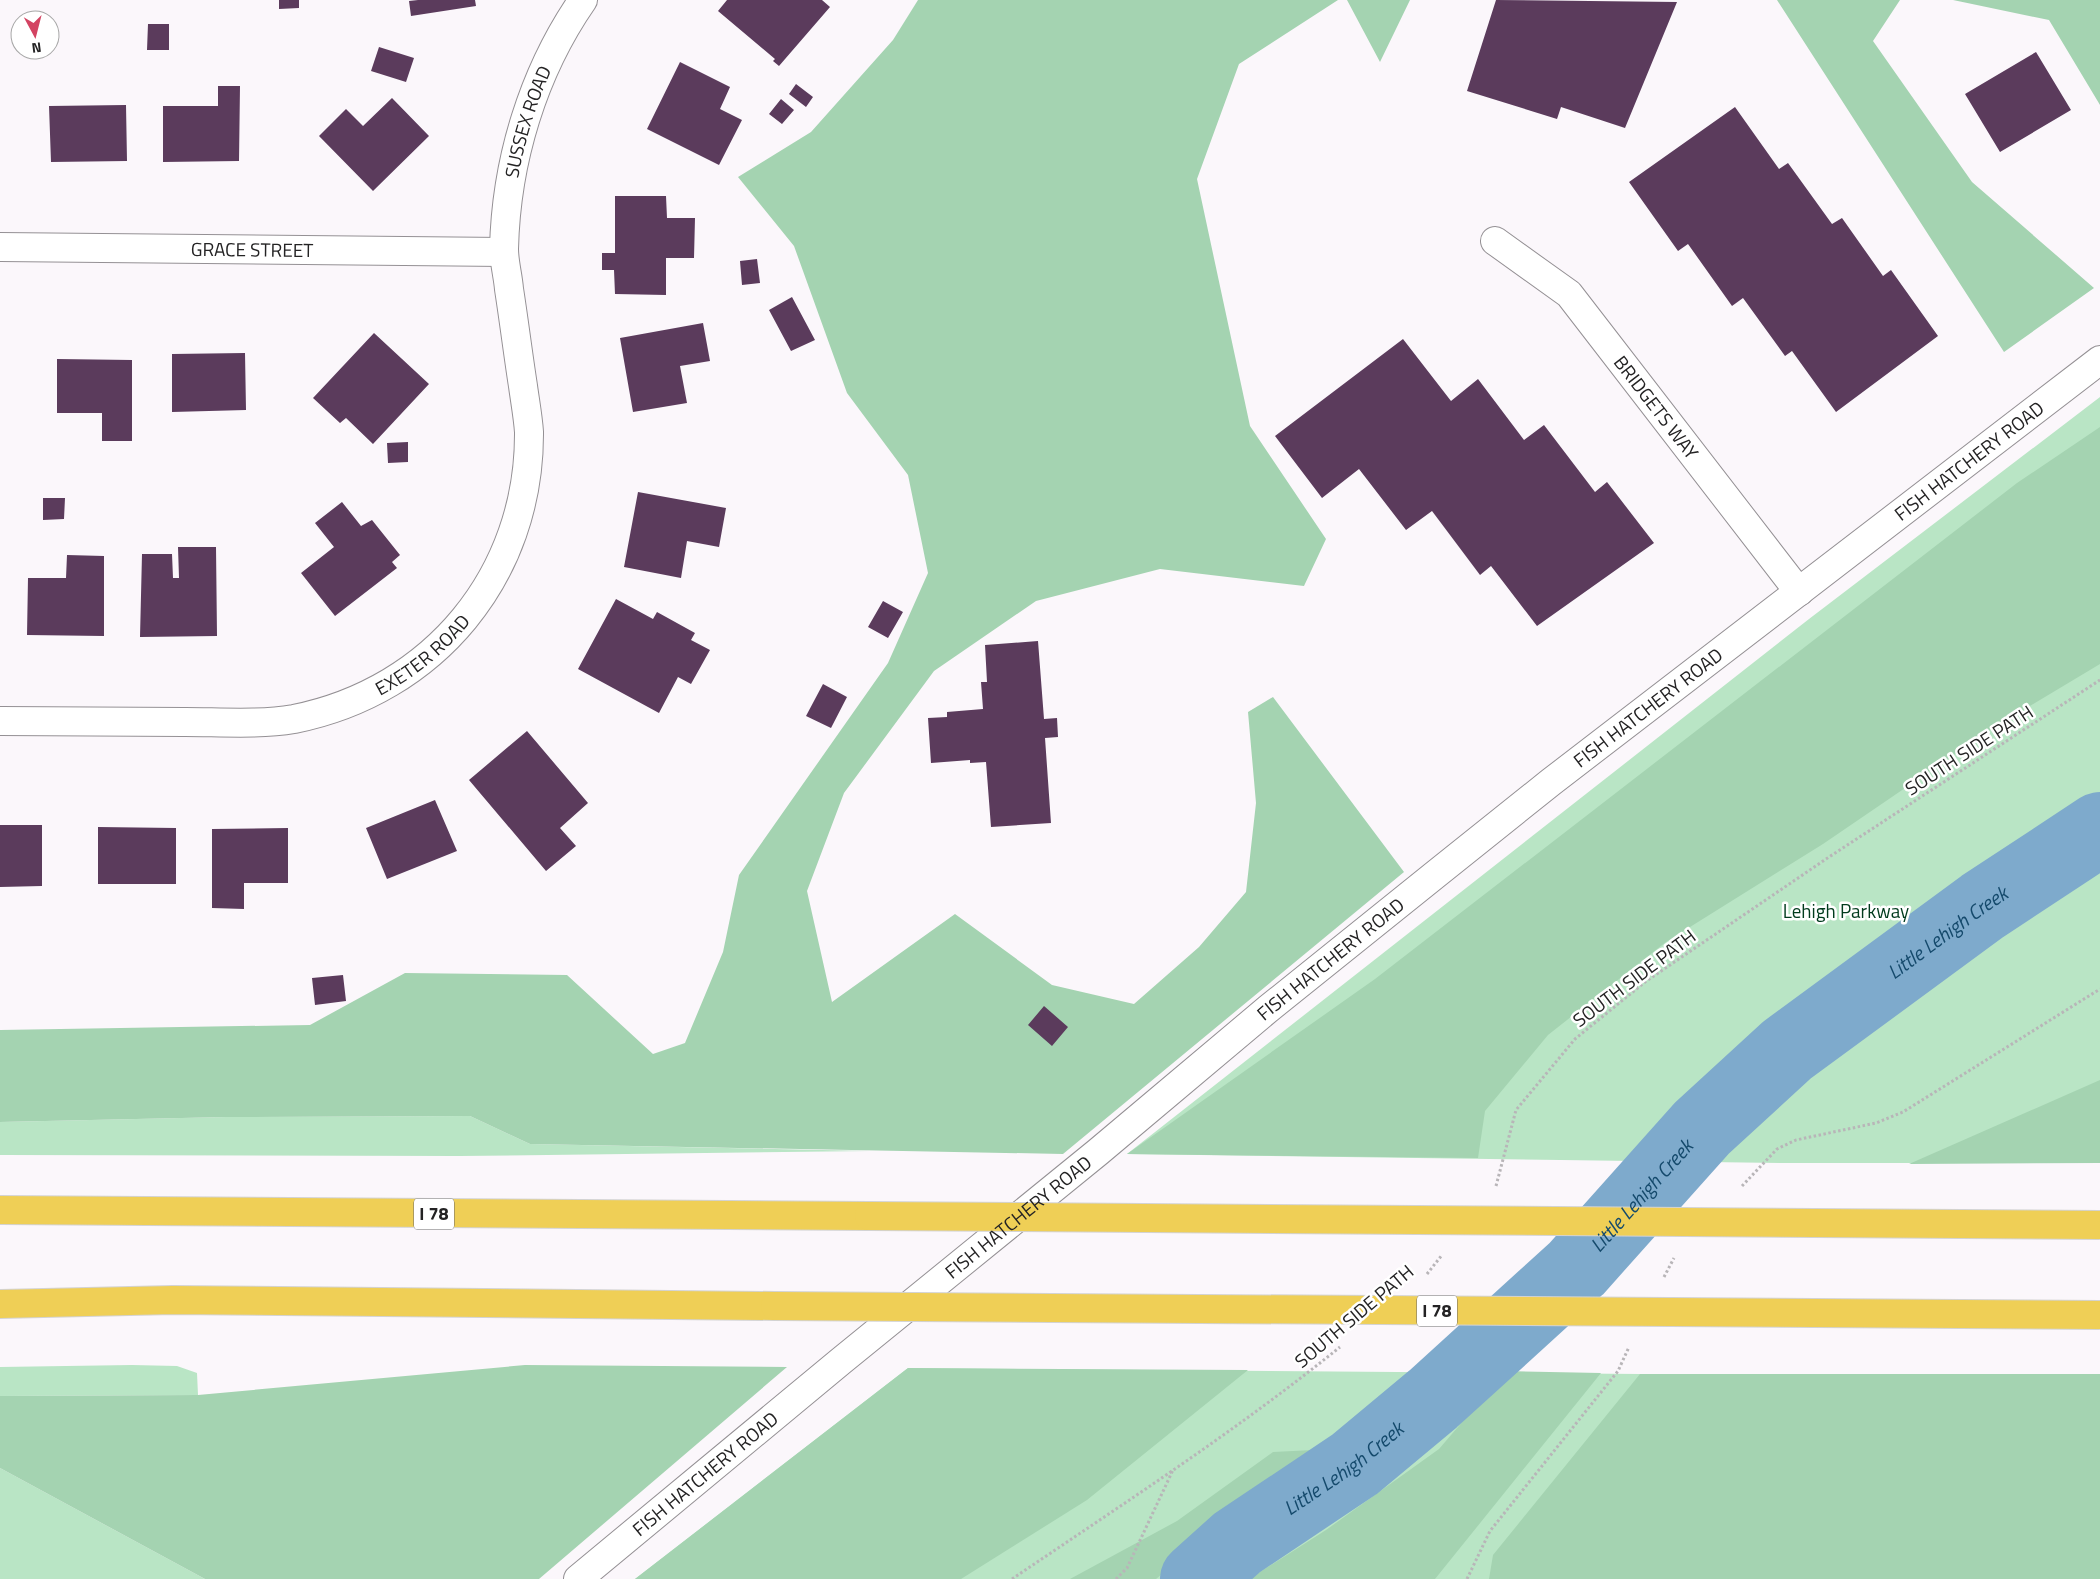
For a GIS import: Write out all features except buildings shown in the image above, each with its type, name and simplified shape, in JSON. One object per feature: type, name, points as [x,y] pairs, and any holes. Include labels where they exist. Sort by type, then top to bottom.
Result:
[{"type":"highway","name":"I 78","points":[[0,1210],[2100,1225]]},
{"type":"highway","name":"I 78","points":[[0,1304],[172,1300],[2100,1315]]},
{"type":"street","name":"SUSSEX ROAD","points":[[504,252],[509,189],[518,143],[538,84],[564,27],[583,0]]},
{"type":"street","name":"BRIDGETS WAY","points":[[1495,241],[1569,294],[1799,592]]},
{"type":"street","name":"GRACE STREET","points":[[0,247],[504,252]]},
{"type":"street","name":"EXETER ROAD","points":[[0,721],[234,722],[292,719],[348,704],[392,683],[432,654],[465,620],[493,579],[516,526],[526,478],[529,430],[504,252]]},
{"type":"street","name":"FISH HATCHERY ROAD","points":[[578,1579],[841,1361],[1098,1152],[1291,990],[1551,782],[2100,360]]},
{"type":"path","name":"SOUTH SIDE PATH","points":[[1492,1191],[1498,1183],[1516,1110],[1575,1039],[1644,982],[2100,680]]},
{"type":"path","name":"SOUTH SIDE PATH","points":[[1426,1276],[1444,1253]]},
{"type":"path","name":"SOUTH SIDE PATH","points":[[1012,1579],[1174,1470],[1297,1382],[1343,1345]]},
{"type":"path","points":[[1116,1579],[1127,1568],[1174,1470]]},
{"type":"green space","points":[[918,0],[1338,0],[1239,64],[1197,179],[1250,426],[1326,539],[1304,586],[1160,569],[1036,601],[934,671],[844,793],[807,891],[832,1002],[955,914],[1052,985],[1134,1004],[1199,947],[1246,892],[1256,803],[1248,712],[1273,697],[1404,872],[1063,1154],[530,1144],[470,1116],[227,1117],[0,1122],[0,1030],[310,1025],[405,973],[567,975],[653,1054],[685,1043],[723,952],[739,875],[888,663],[928,573],[908,475],[847,393],[794,246],[738,177],[811,132],[893,40]]},
{"type":"green space","points":[[1347,0],[1410,0],[1380,62]]},
{"type":"green space","points":[[1777,0],[1900,0],[1873,41],[1972,182],[2094,288],[2004,352]]},
{"type":"green space","points":[[1953,0],[2100,0],[2100,105],[2049,20]]},
{"type":"green space","name":"Lehigh Parkway","points":[[2100,397],[2100,1163],[1782,1163],[1127,1154],[1809,619]]},
{"type":"green space","points":[[2100,427],[2100,664],[1993,728],[1823,844],[1666,942],[1548,1035],[1485,1111],[1478,1158],[1127,1154],[1375,979],[2017,483]]},
{"type":"green space","points":[[2100,1080],[2100,1163],[1909,1164]]},
{"type":"green space","points":[[470,1116],[530,1144],[870,1151],[459,1156],[0,1155],[0,1122],[227,1117]]},
{"type":"green space","points":[[525,1365],[787,1367],[539,1579],[205,1579],[0,1468],[0,1396],[198,1395]]},
{"type":"green space","points":[[177,1366],[197,1373],[198,1395],[0,1396],[0,1367]]},
{"type":"green space","points":[[908,1368],[1640,1374],[2100,1374],[2100,1579],[635,1579]]},
{"type":"green space","points":[[908,1368],[1248,1370],[1087,1500],[961,1579],[635,1579]]},
{"type":"green space","points":[[1506,1371],[1601,1373],[1435,1579],[1249,1579],[1326,1530],[1439,1449]]},
{"type":"green space","points":[[1640,1374],[2100,1374],[2100,1579],[1489,1579],[1493,1555]]},
{"type":"green space","points":[[1313,1450],[1156,1579],[1070,1579],[1177,1521],[1273,1452]]},
{"type":"green space","points":[[0,1468],[205,1579],[0,1579]]},
{"type":"waterway","name":"Little Lehigh Creek","points":[[1197,1579],[1237,1543],[1355,1464],[1433,1399],[1577,1268],[1702,1128],[1787,1050],[1983,906],[2100,829]]}]
